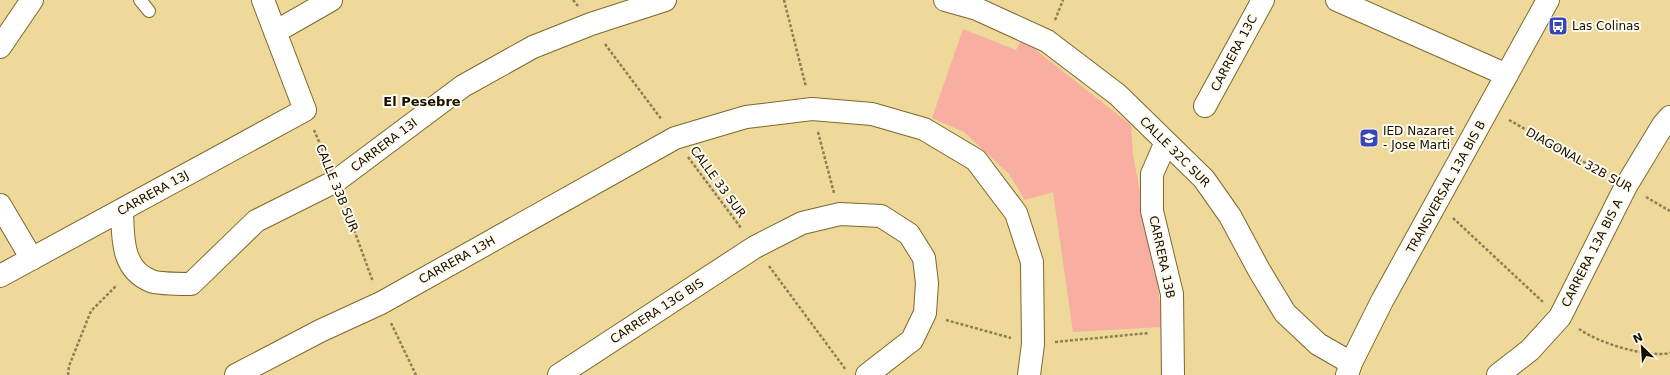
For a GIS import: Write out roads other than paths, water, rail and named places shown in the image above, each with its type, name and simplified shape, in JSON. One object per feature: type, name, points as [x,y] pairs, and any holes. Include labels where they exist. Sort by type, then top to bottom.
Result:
[{"type":"street","points":[[0,47],[32,0]]},
{"type":"street","points":[[263,0],[275,32],[331,0]]},
{"type":"street","name":"CARRERA 13I","points":[[122,210],[123,244],[133,268],[152,281],[191,284],[256,221],[336,181],[463,86],[533,47],[591,24],[665,0]]},
{"type":"street","name":"CALLE 32C SUR","points":[[945,0],[977,9],[1046,41],[1118,95],[1204,179],[1230,216],[1259,270],[1285,313],[1318,344],[1349,369]]},
{"type":"street","name":"CARRERA 13C","points":[[1206,106],[1263,0]]},
{"type":"street","points":[[1337,0],[1507,75]]},
{"type":"street","name":"TRANSVERSAL 13A BIS B","points":[[1349,369],[1382,301],[1548,0]]},
{"type":"street","name":"CARRERA 13J","points":[[0,276],[305,110],[275,32]]},
{"type":"street","name":"CARRERA 13H","points":[[236,375],[320,331],[381,303],[675,138],[746,116],[812,109],[872,114],[924,130],[976,160],[1016,213],[1032,262],[1033,344],[1029,375]]},
{"type":"street","name":"CARRERA 13A BIS A","points":[[1498,375],[1530,350],[1560,317],[1626,186],[1670,116]]},
{"type":"street","name":"CARRERA 13B","points":[[1166,142],[1152,174],[1152,211],[1172,294],[1173,375]]},
{"type":"street","points":[[0,205],[32,259]]},
{"type":"street","name":"CARRERA 13G BIS","points":[[559,375],[755,247],[802,223],[840,214],[881,216],[909,234],[924,258],[928,283],[925,314],[912,340],[867,375]]},
{"type":"lane","points":[[140,0],[149,11]]},
{"type":"place","name":"Las Colinas","points":[[1558,26]]},
{"type":"place","name":"IED Nazaret - Jose Marti","points":[[1369,138]]},
{"type":"district","name":"El Pesebre","points":[[422,101]]}]
